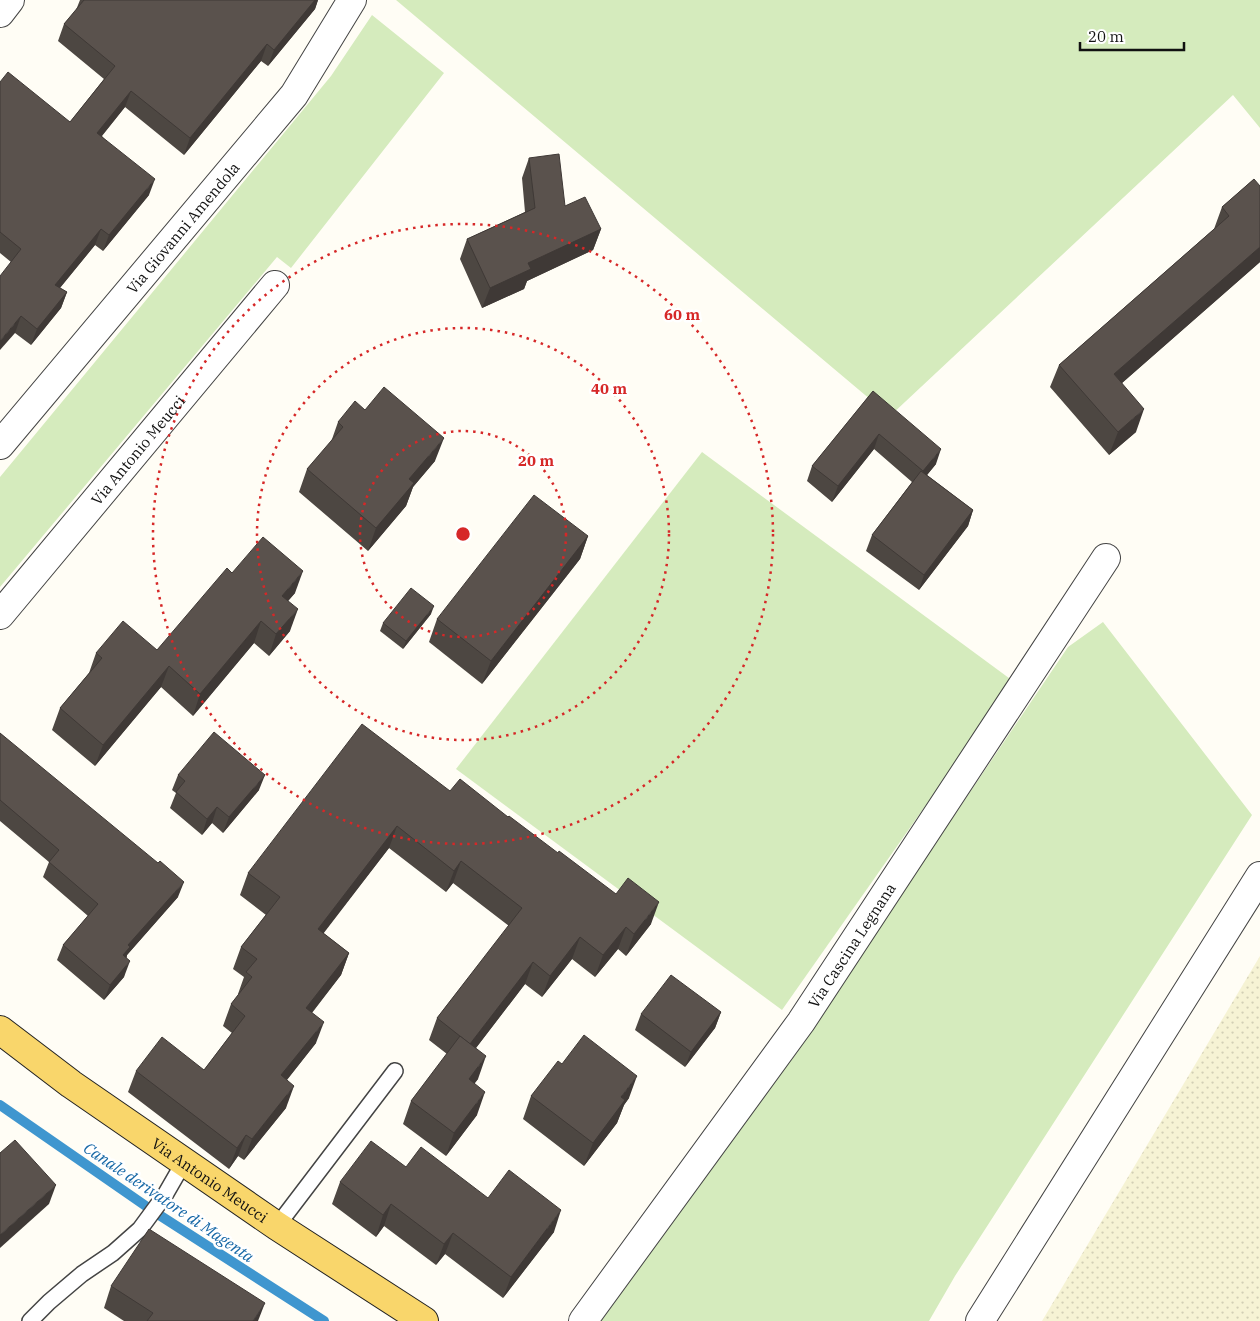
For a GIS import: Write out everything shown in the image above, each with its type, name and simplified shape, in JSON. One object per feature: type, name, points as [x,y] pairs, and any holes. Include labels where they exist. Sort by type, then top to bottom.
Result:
[{"type":"main road","name":"Via Antonio Meucci","points":[[0,1030],[71,1084],[184,1162],[424,1321]]},
{"type":"street","points":[[0,13],[10,0]]},
{"type":"street","name":"Via Giovanni Amendola","points":[[0,445],[294,95],[352,0]]},
{"type":"street","name":"Via Antonio Meucci","points":[[0,615],[275,285]]},
{"type":"street","name":"Via Cascina Legnana","points":[[583,1321],[801,1022],[1106,558]]},
{"type":"street","points":[[980,1321],[1260,876]]},
{"type":"lane","points":[[278,1226],[395,1071]]},
{"type":"lane","points":[[30,1321],[75,1280],[114,1253],[140,1229],[184,1162]]},
{"type":"shaded area","points":[[1260,956],[1260,1321],[1042,1321]]},
{"type":"green space","points":[[396,0],[1260,0],[1260,128],[1233,95],[890,416]]},
{"type":"green space","points":[[372,15],[444,73],[291,268],[277,257],[0,587],[0,477],[331,76]]},
{"type":"green space","points":[[702,452],[1013,681],[782,1010],[456,769]]},
{"type":"green space","points":[[1103,622],[1252,815],[955,1276],[929,1321],[601,1321],[806,1035],[1068,647]]},
{"type":"building","points":[[84,0],[315,0],[274,50],[267,44],[190,138],[131,91],[97,133],[155,179],[109,235],[101,229],[55,285],[67,292],[37,329],[21,316],[0,341],[0,276],[21,249],[0,232],[0,82],[8,72],[70,122],[115,66],[64,24]]},
{"type":"building","points":[[559,154],[565,206],[585,197],[601,229],[528,263],[531,269],[490,288],[467,239],[535,208],[529,158]]},
{"type":"building","points":[[1254,179],[1260,186],[1260,247],[1114,374],[1144,409],[1118,432],[1059,365],[1229,216],[1222,207]]},
{"type":"building","points":[[384,387],[444,438],[409,479],[414,483],[376,528],[307,469],[343,427],[338,422],[355,401],[365,410]]},
{"type":"building","points":[[873,391],[941,449],[923,471],[879,434],[838,486],[812,466]]},
{"type":"building","points":[[921,471],[973,510],[924,575],[872,535]]},
{"type":"building","points":[[534,495],[588,536],[491,661],[437,619]]},
{"type":"building","points":[[263,537],[303,571],[282,596],[298,609],[276,634],[261,621],[200,694],[169,666],[103,745],[60,708],[102,658],[96,653],[123,621],[157,650],[227,568],[232,573]]},
{"type":"building","points":[[411,588],[434,606],[406,641],[383,623]]},
{"type":"building","points":[[362,724],[450,791],[460,779],[508,817],[558,853],[559,851],[616,894],[628,878],[659,902],[634,934],[626,927],[603,955],[580,937],[550,976],[533,962],[470,1044],[437,1018],[522,908],[461,861],[454,871],[397,826],[318,929],[349,953],[306,1008],[324,1022],[281,1075],[294,1086],[252,1139],[246,1135],[237,1148],[136,1071],[162,1037],[204,1070],[245,1016],[231,1004],[252,977],[246,972],[257,959],[241,947],[280,897],[248,873]]},
{"type":"building","points":[[214,732],[265,775],[229,817],[217,807],[207,819],[176,792],[185,781],[178,775]]},
{"type":"building","points":[[0,733],[158,863],[160,861],[184,882],[128,945],[130,947],[123,955],[130,961],[110,985],[63,945],[98,904],[49,862],[59,850],[0,800]]},
{"type":"building","points":[[671,975],[721,1012],[691,1052],[641,1014]]},
{"type":"building","points":[[584,1035],[637,1076],[621,1097],[625,1100],[593,1143],[531,1096],[558,1061],[562,1064]]},
{"type":"building","points":[[460,1036],[486,1056],[469,1079],[485,1092],[454,1133],[411,1101]]},
{"type":"building","points":[[15,1140],[56,1185],[0,1235],[0,1153]]},
{"type":"building","points":[[371,1141],[406,1167],[421,1147],[488,1198],[509,1170],[561,1210],[511,1277],[453,1233],[444,1244],[391,1204],[383,1215],[340,1182]]},
{"type":"building","points":[[149,1229],[265,1303],[253,1321],[147,1321],[153,1313],[111,1286]]},
{"type":"waterway","name":"Canale derivatore di Magenta","points":[[0,1105],[153,1211],[324,1321]]}]
